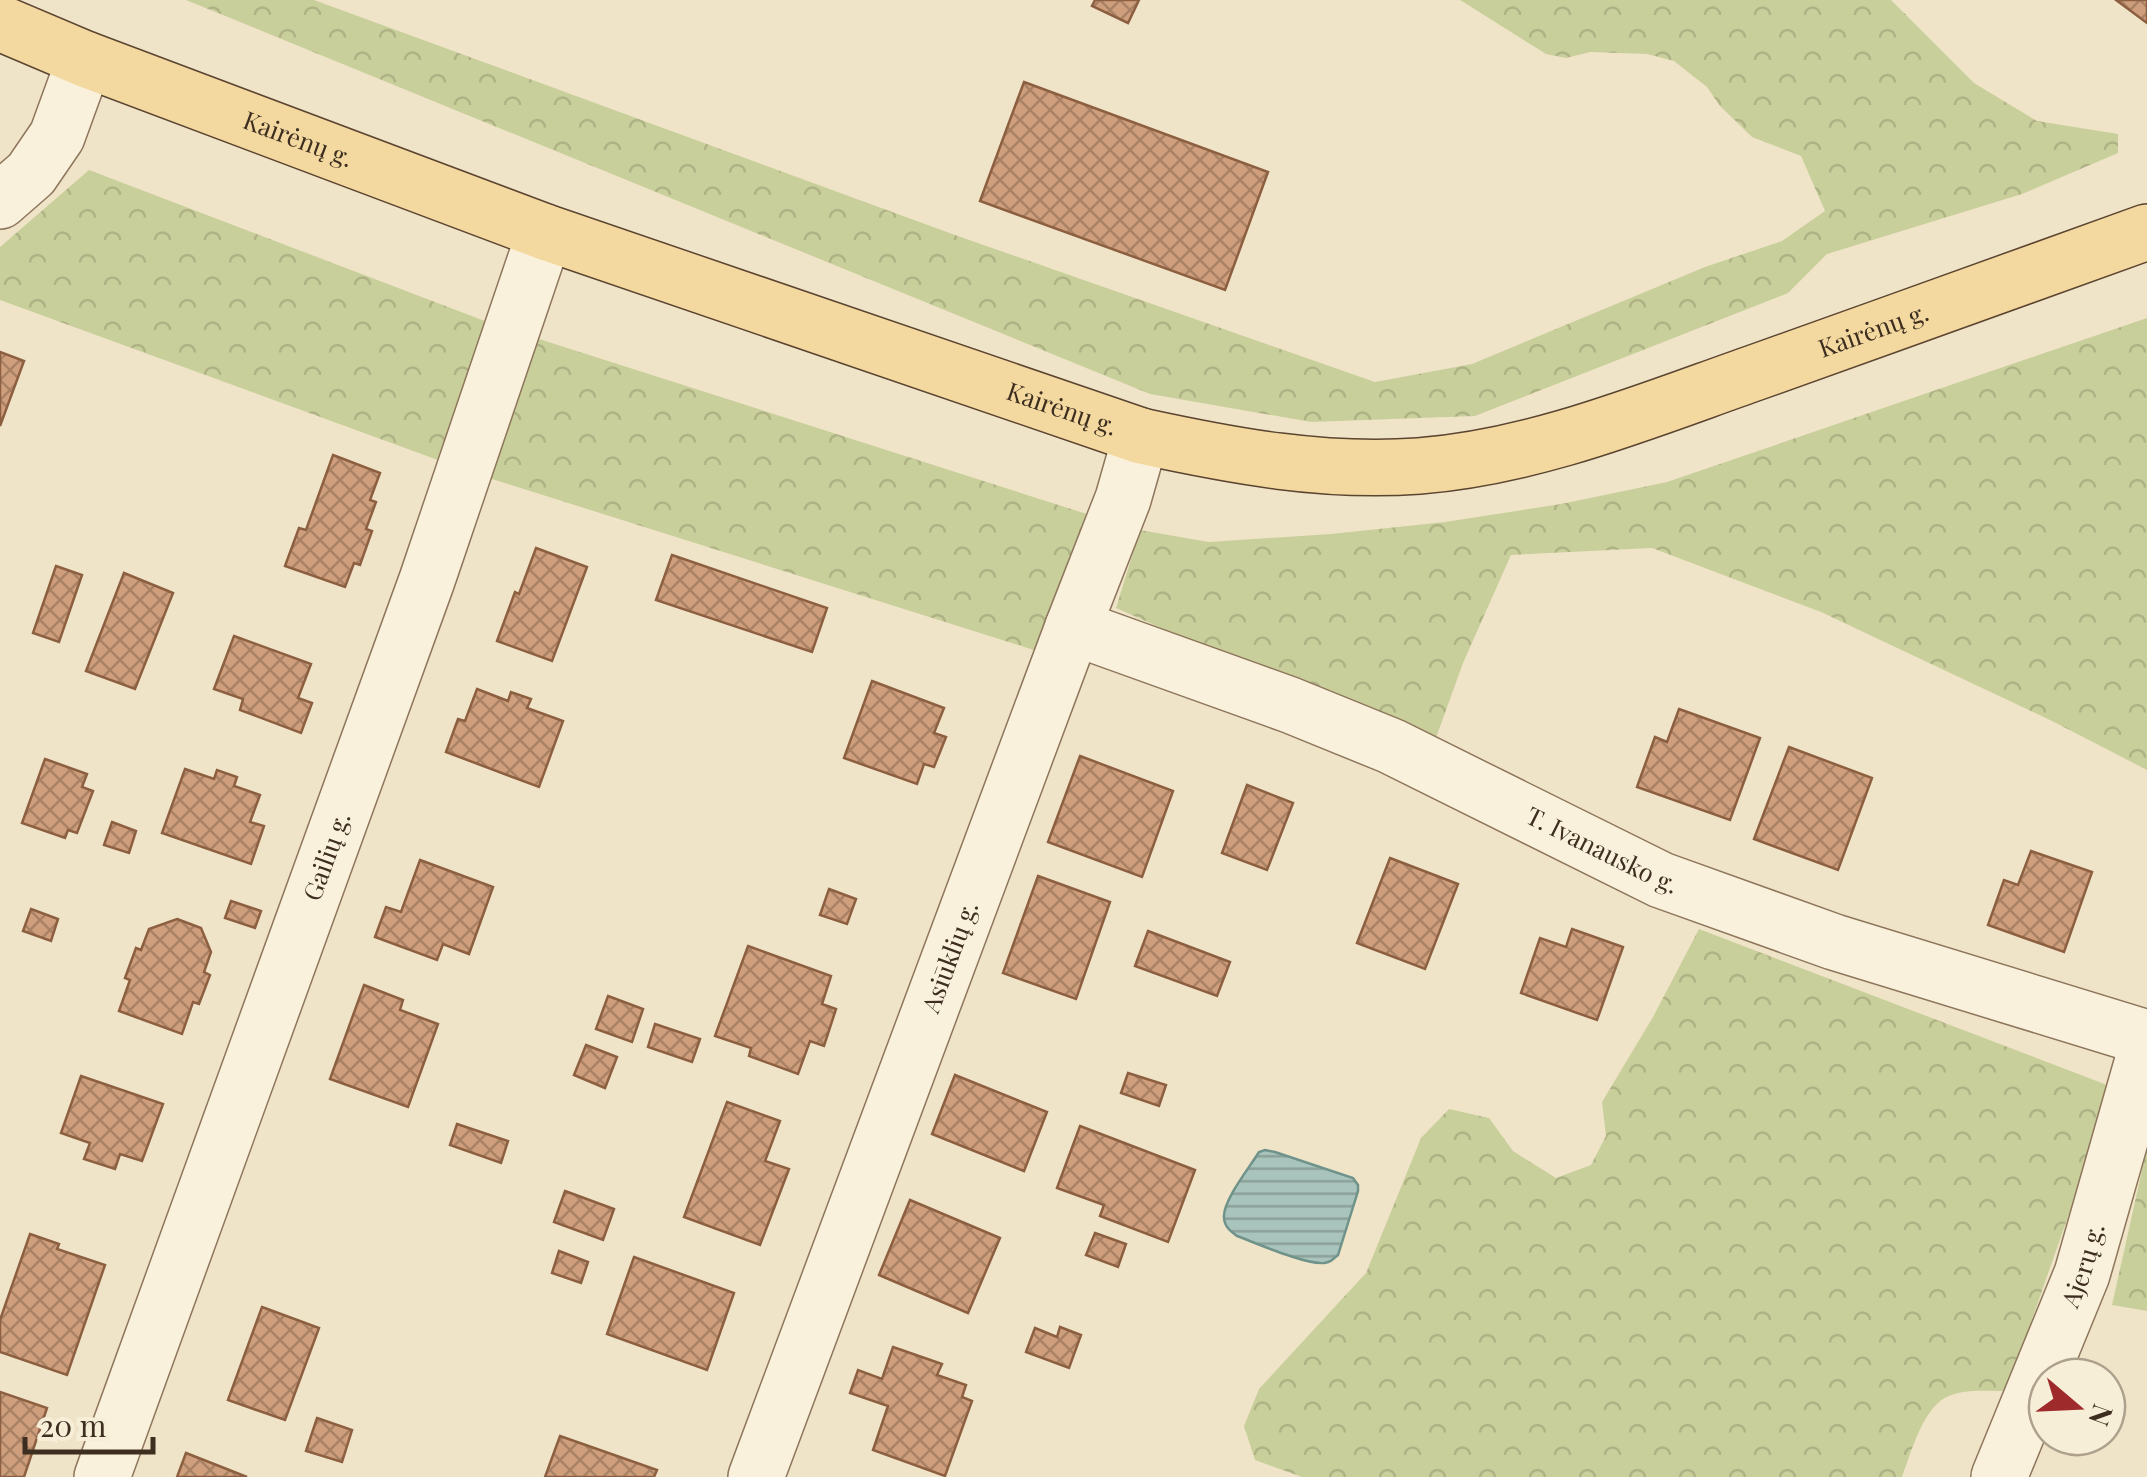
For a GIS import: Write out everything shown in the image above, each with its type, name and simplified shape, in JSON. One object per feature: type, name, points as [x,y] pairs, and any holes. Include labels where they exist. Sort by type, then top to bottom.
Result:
[{"type":"main road","name":"Kairėnų g.","points":[[0,23],[85,59],[545,232],[1141,436],[1231,456],[1299,465],[1417,466],[1528,448],[1710,389],[2147,232]]},
{"type":"street","points":[[0,201],[31,174],[57,136],[85,59]]},
{"type":"street","name":"Gailių g.","points":[[102,1477],[427,580],[545,232]]},
{"type":"street","name":"Asiūklių g.","points":[[756,1477],[1123,499],[1141,436]]},
{"type":"street","name":"T. Ivanausko g.","points":[[1073,627],[1290,704],[1391,746],[1662,880],[1834,942],[2147,1038]]},
{"type":"street","name":"Ajerų g.","points":[[2017,1471],[2082,1274],[2147,1046]]},
{"type":"green space","points":[[186,0],[314,0],[955,235],[1375,382],[1472,364],[1705,267],[1782,241],[1825,211],[1801,156],[1752,137],[1720,106],[1707,87],[1674,61],[1647,54],[1590,52],[1566,58],[1546,54],[1460,0],[1891,0],[1974,83],[2037,121],[2118,134],[2118,153],[2022,194],[1827,254],[1788,293],[1475,416],[1311,422],[1150,394]]},
{"type":"green space","points":[[89,170],[490,323],[446,463],[0,300],[0,247]]},
{"type":"green space","points":[[2147,318],[2147,770],[1821,612],[1652,548],[1511,555],[1463,663],[1432,749],[1116,608],[1140,530],[1209,542],[1331,534],[1445,522],[1667,482]]},
{"type":"green space","points":[[536,338],[1093,516],[1037,651],[489,478]]},
{"type":"green space","points":[[1699,929],[2107,1085],[2094,1142],[2007,1391],[1966,1392],[1943,1399],[1923,1424],[1902,1477],[1302,1477],[1255,1460],[1244,1426],[1259,1389],[1366,1273],[1421,1138],[1449,1109],[1489,1118],[1513,1151],[1556,1178],[1591,1165],[1606,1136],[1602,1102]]},
{"type":"green space","points":[[2147,1148],[2147,1311],[2112,1305]]},
{"type":"water","points":[[1265,1150],[1353,1178],[1358,1185],[1338,1255],[1331,1260],[1316,1263],[1294,1257],[1237,1236],[1226,1226],[1225,1210],[1232,1193],[1259,1152]]},
{"type":"building","points":[[1095,0],[1139,0],[1128,23],[1092,6]]},
{"type":"building","points":[[2116,0],[2147,0],[2147,23]]},
{"type":"building","points":[[1024,82],[1268,172],[1225,290],[980,201]]},
{"type":"building","points":[[0,352],[24,361],[0,426]]},
{"type":"building","points":[[333,455],[380,473],[370,500],[376,502],[366,529],[372,531],[360,565],[354,563],[345,587],[285,566],[299,528],[306,530]]},
{"type":"building","points":[[536,548],[587,567],[552,661],[497,641]]},
{"type":"building","points":[[672,555],[827,608],[812,652],[656,600]]},
{"type":"building","points":[[56,566],[82,575],[59,642],[33,633]]},
{"type":"building","points":[[124,573],[173,593],[135,689],[86,671]]},
{"type":"building","points":[[234,636],[311,664],[298,698],[312,703],[301,733],[240,710],[243,699],[214,689]]},
{"type":"building","points":[[872,681],[944,708],[934,733],[946,737],[934,767],[924,764],[917,784],[844,758]]},
{"type":"building","points":[[477,689],[508,701],[511,692],[531,699],[527,708],[563,721],[539,787],[446,752],[458,719],[465,721]]},
{"type":"building","points":[[1679,709],[1760,738],[1730,820],[1637,787],[1655,737],[1667,742]]},
{"type":"building","points":[[1789,747],[1872,778],[1838,870],[1754,839]]},
{"type":"building","points":[[1080,756],[1173,791],[1142,877],[1048,842]]},
{"type":"building","points":[[45,759],[87,774],[82,787],[93,791],[77,833],[68,830],[65,838],[22,823]]},
{"type":"building","points":[[185,769],[214,779],[217,770],[237,777],[234,786],[260,795],[250,822],[264,826],[251,864],[162,833]]},
{"type":"building","points":[[1247,785],[1293,803],[1267,870],[1222,853]]},
{"type":"building","points":[[112,822],[136,831],[129,853],[104,845]]},
{"type":"building","points":[[2031,851],[2092,872],[2064,952],[1988,925],[2004,880],[2018,885]]},
{"type":"building","points":[[1390,858],[1458,884],[1425,969],[1357,943]]},
{"type":"building","points":[[420,860],[493,887],[469,954],[443,944],[437,960],[375,937],[386,907],[401,912]]},
{"type":"building","points":[[1038,876],[1110,902],[1076,999],[1003,973]]},
{"type":"building","points":[[829,889],[856,899],[847,924],[820,915]]},
{"type":"building","points":[[231,901],[261,911],[255,928],[225,918]]},
{"type":"building","points":[[31,909],[58,919],[51,941],[23,931]]},
{"type":"building","points":[[177,919],[201,928],[211,952],[204,972],[210,975],[199,1004],[193,1002],[182,1034],[119,1011],[136,948],[141,950],[149,929]]},
{"type":"building","points":[[1572,929],[1623,947],[1597,1020],[1521,993],[1540,938],[1566,947]]},
{"type":"building","points":[[1148,931],[1230,962],[1217,996],[1135,966]]},
{"type":"building","points":[[748,946],[831,976],[822,1004],[836,1009],[824,1046],[810,1041],[798,1074],[749,1056],[751,1048],[715,1036]]},
{"type":"building","points":[[364,985],[403,1000],[400,1010],[438,1024],[408,1107],[330,1079]]},
{"type":"building","points":[[608,996],[643,1009],[632,1042],[596,1029]]},
{"type":"building","points":[[655,1024],[700,1039],[692,1062],[648,1047]]},
{"type":"building","points":[[586,1045],[617,1057],[605,1088],[574,1075]]},
{"type":"building","points":[[1128,1073],[1166,1085],[1159,1106],[1121,1093]]},
{"type":"building","points":[[955,1075],[1047,1112],[1024,1171],[932,1134]]},
{"type":"building","points":[[81,1076],[163,1104],[142,1161],[120,1154],[115,1169],[84,1159],[90,1143],[61,1133]]},
{"type":"building","points":[[727,1102],[780,1121],[765,1161],[789,1169],[760,1245],[684,1217]]},
{"type":"building","points":[[457,1124],[508,1141],[501,1163],[450,1145]]},
{"type":"building","points":[[1080,1126],[1195,1170],[1168,1242],[1100,1216],[1104,1205],[1057,1188]]},
{"type":"building","points":[[565,1191],[614,1209],[603,1240],[554,1222]]},
{"type":"building","points":[[910,1200],[1000,1238],[968,1313],[879,1275]]},
{"type":"building","points":[[1095,1233],[1126,1244],[1118,1267],[1086,1255]]},
{"type":"building","points":[[30,1234],[59,1244],[57,1249],[105,1265],[67,1375],[0,1352],[0,1320]]},
{"type":"building","points":[[559,1251],[588,1262],[581,1283],[552,1273]]},
{"type":"building","points":[[634,1257],[734,1293],[707,1370],[607,1334]]},
{"type":"building","points":[[262,1307],[319,1328],[285,1420],[228,1400]]},
{"type":"building","points":[[1060,1327],[1081,1335],[1069,1368],[1026,1352],[1035,1328],[1057,1337]]},
{"type":"building","points":[[893,1347],[942,1364],[937,1375],[966,1385],[962,1397],[972,1401],[945,1476],[873,1450],[888,1406],[850,1393],[858,1370],[882,1379]]},
{"type":"building","points":[[0,1392],[47,1408],[24,1477],[0,1477]]},
{"type":"building","points":[[317,1418],[352,1430],[342,1462],[306,1451]]},
{"type":"building","points":[[560,1436],[657,1470],[654,1477],[545,1477]]},
{"type":"building","points":[[186,1453],[247,1477],[177,1477]]}]
